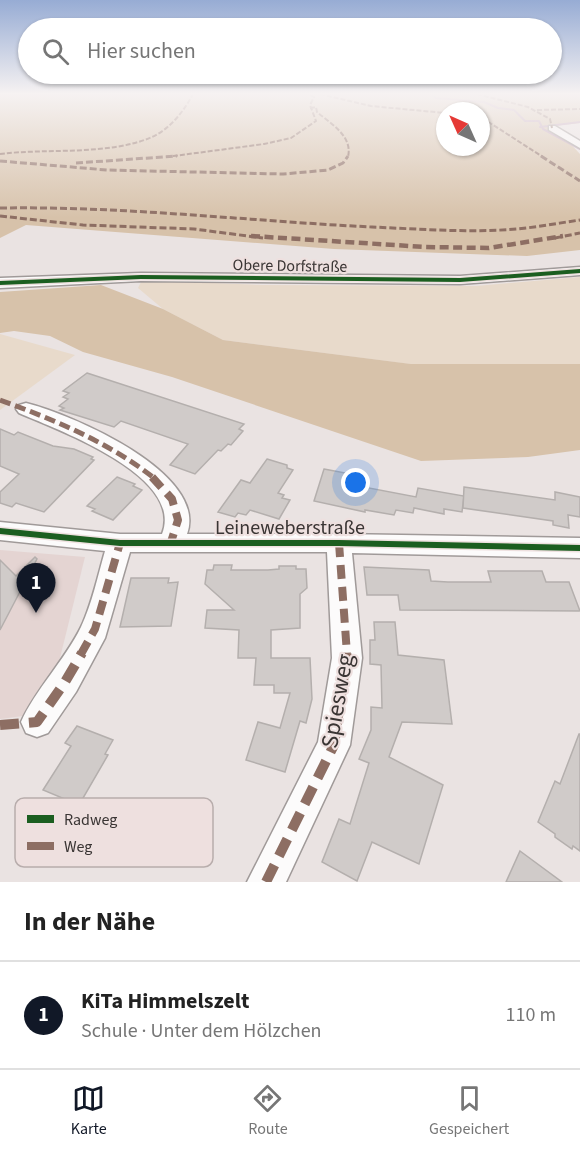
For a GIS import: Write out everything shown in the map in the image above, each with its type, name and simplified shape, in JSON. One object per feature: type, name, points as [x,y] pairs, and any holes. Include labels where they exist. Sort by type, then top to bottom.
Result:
[{"type":"street","points":[[564,135],[580,145]]},
{"type":"street","name":"Obere Dorfstraße","points":[[0,282],[141,277],[460,280],[580,271]]},
{"type":"street","points":[[26,409],[111,448],[158,479],[170,495],[178,521],[171,542]]},
{"type":"street","name":"Leineweberstraße","points":[[0,531],[120,543],[339,543],[580,549]]},
{"type":"street","points":[[37,722],[65,682],[95,629],[120,543]]},
{"type":"street","name":"Spiesweg","points":[[266,882],[334,745],[347,658],[339,543]]},
{"type":"shaded area","points":[[0,135],[436,135],[436,156],[490,156],[490,135],[563,135],[580,154],[580,250],[527,256],[334,249],[26,225],[0,238]]},
{"type":"shaded area","points":[[580,277],[580,364],[410,364],[223,340],[163,309],[138,288],[142,280],[263,285],[476,286]]},
{"type":"shaded area","points":[[101,285],[163,309],[223,340],[411,364],[580,364],[580,450],[528,457],[421,461],[172,377],[83,352],[50,336],[14,331],[0,333],[0,292]]},
{"type":"shaded area","points":[[0,334],[75,355],[0,410]]},
{"type":"shaded area","points":[[0,550],[85,557],[57,670],[23,716],[0,719]]},
{"type":"building","points":[[87,373],[244,424],[239,429],[243,431],[231,445],[228,444],[221,451],[218,450],[195,474],[170,465],[188,444],[121,421],[114,427],[60,410],[64,408],[59,406],[68,399],[63,397],[69,393],[63,391]]},
{"type":"building","points":[[0,429],[14,435],[18,432],[53,446],[74,449],[93,457],[91,459],[94,460],[44,512],[16,503],[12,507],[0,503],[0,492],[19,474],[0,466]]},
{"type":"building","points":[[267,459],[287,465],[287,468],[293,470],[278,493],[284,495],[282,498],[290,500],[279,519],[250,510],[246,515],[238,513],[235,517],[218,512],[241,480],[250,483]]},
{"type":"building","points":[[324,469],[356,475],[353,485],[416,497],[418,488],[464,496],[462,512],[444,509],[444,514],[414,508],[413,513],[396,510],[394,515],[365,510],[365,512],[314,501]]},
{"type":"building","points":[[117,477],[135,484],[133,486],[142,490],[113,520],[92,511],[95,509],[87,506]]},
{"type":"building","points":[[464,487],[555,500],[555,492],[580,497],[580,517],[568,515],[569,528],[553,525],[553,521],[463,508]]},
{"type":"building","points":[[35,557],[37,559],[0,630],[0,560],[16,576]]},
{"type":"building","points":[[214,565],[232,565],[231,570],[268,570],[279,569],[279,566],[296,566],[296,569],[306,569],[307,588],[300,594],[300,628],[271,630],[271,658],[310,658],[312,699],[306,723],[300,721],[285,772],[246,760],[258,722],[280,728],[290,693],[274,693],[274,685],[254,685],[256,658],[238,658],[239,630],[205,628],[207,610],[234,610],[205,584],[207,570],[213,570]]},
{"type":"building","points":[[364,567],[429,570],[431,581],[448,582],[491,582],[488,571],[542,571],[546,582],[569,582],[580,611],[400,610],[398,595],[367,595]]},
{"type":"building","points":[[131,578],[169,578],[168,583],[178,582],[171,626],[120,627]]},
{"type":"building","points":[[374,622],[395,622],[398,655],[444,660],[452,724],[402,722],[389,757],[443,785],[419,864],[372,842],[357,881],[322,862],[339,819],[350,824],[369,763],[359,759],[371,730],[371,707],[382,708],[381,665],[370,664],[370,640],[375,640]]},
{"type":"building","points":[[77,726],[113,740],[105,754],[108,755],[83,798],[62,798],[43,790],[71,746],[65,743]]},
{"type":"building","points":[[579,734],[580,851],[573,846],[572,849],[538,822],[555,781],[560,784]]},
{"type":"building","points":[[520,851],[562,882],[506,882]]},
{"type":"waterway","points":[[554,135],[580,149]]},
{"type":"marked path","points":[[0,154],[98,148],[135,142],[154,135]]},
{"type":"marked path","points":[[76,163],[161,158],[264,144],[295,135]]},
{"type":"marked path","points":[[0,161],[107,170],[311,173],[336,167],[348,158],[349,147],[343,135]]},
{"type":"marked path","points":[[509,135],[580,181]]},
{"type":"marked path","points":[[0,208],[58,207],[180,213],[310,224],[465,231],[517,229],[580,220]]},
{"type":"marked path","points":[[0,216],[83,225],[194,229],[271,239],[426,247],[489,248],[525,244],[580,233]]},
{"type":"marked path","points":[[0,400],[47,417],[106,445],[133,461],[156,479],[172,499],[178,520],[171,542]]},
{"type":"marked path","points":[[0,725],[37,722],[65,682],[95,629],[120,543]]},
{"type":"marked path","points":[[266,882],[334,745],[347,658],[339,543]]},
{"type":"cycle path","points":[[0,283],[141,277],[460,280],[580,271]]},
{"type":"cycle path","points":[[0,531],[120,543],[339,543],[580,548]]},
{"type":"place","name":"KiTa Himmelszelt","points":[[36,613]]}]
